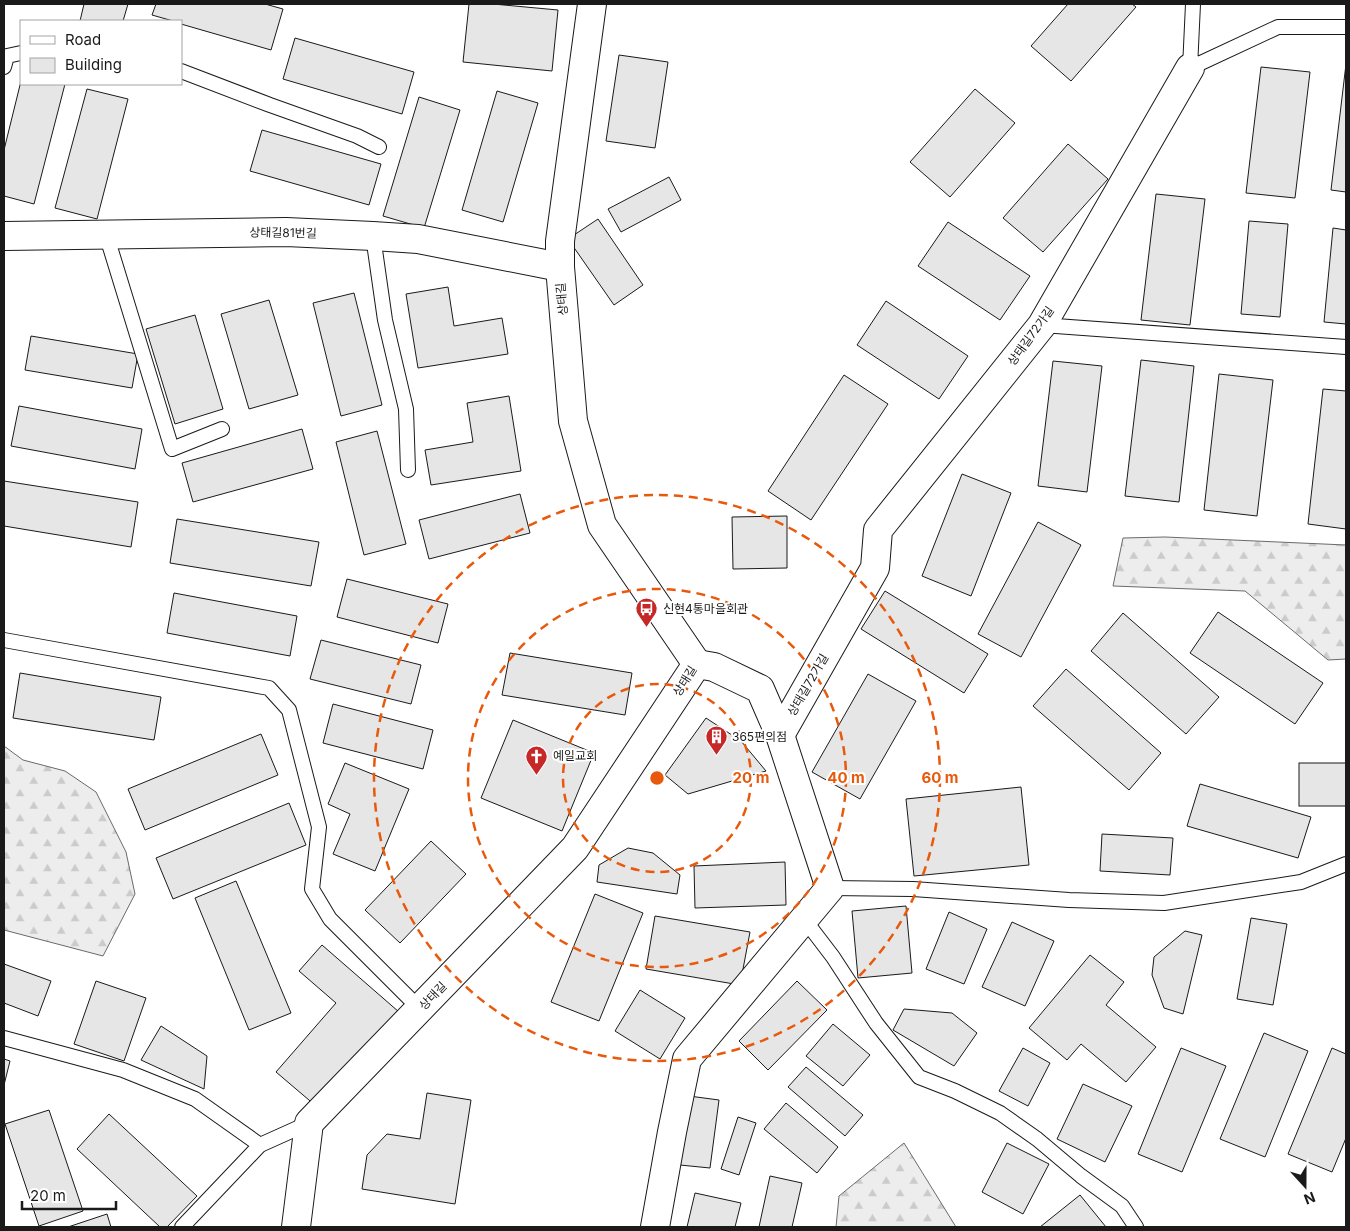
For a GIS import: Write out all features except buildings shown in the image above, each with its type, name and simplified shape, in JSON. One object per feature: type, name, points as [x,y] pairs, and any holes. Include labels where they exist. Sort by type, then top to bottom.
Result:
[{"type":"street","name":"상태길","points":[[310,1123],[575,848],[697,664],[602,525],[573,421],[560,267],[560,241],[592,4]]},
{"type":"street","name":"상태길72가길","points":[[780,735],[875,568],[878,530],[1042,325],[1190,68]]},
{"type":"street","name":"상태길81번길","points":[[4,236],[286,232],[373,236],[418,239],[560,267]]},
{"type":"street","points":[[656,1227],[672,1132],[687,1059],[830,888],[780,735],[760,689],[714,667],[697,664]]},
{"type":"street","points":[[296,1227],[310,1123]]},
{"type":"lane","points":[[1194,4],[1190,68],[1278,27],[1346,27]]},
{"type":"lane","points":[[4,67],[7,56],[20,53]]},
{"type":"lane","points":[[182,71],[357,136],[379,147]]},
{"type":"lane","points":[[106,234],[172,449],[222,429]]},
{"type":"lane","points":[[373,236],[385,320],[406,409],[408,470]]},
{"type":"lane","points":[[1042,325],[1346,347]]},
{"type":"lane","points":[[4,640],[269,688],[289,710],[319,827],[312,890],[330,919],[420,1009]]},
{"type":"lane","points":[[830,888],[913,889],[1069,900],[1164,903],[1301,882],[1346,864]]},
{"type":"lane","points":[[804,919],[834,957],[876,1023],[919,1077],[955,1091],[1000,1113],[1037,1139],[1081,1176],[1122,1206],[1136,1227]]},
{"type":"lane","points":[[4,1038],[124,1070],[195,1099],[260,1145]]},
{"type":"lane","points":[[182,1227],[260,1145],[310,1123]]},
{"type":"green space","points":[[1165,537],[1346,545],[1346,659],[1328,660],[1245,591],[1113,586],[1123,538]]},
{"type":"green space","points":[[4,746],[23,760],[65,771],[96,792],[126,852],[135,894],[103,956],[4,930]]},
{"type":"green space","points":[[904,1143],[956,1227],[836,1227],[839,1196]]},
{"type":"place","name":"신현4통마을회관","points":[[647,628]]},
{"type":"place","name":"365편의점","points":[[716,756]]},
{"type":"place","name":"예일교회","points":[[537,775]]}]
